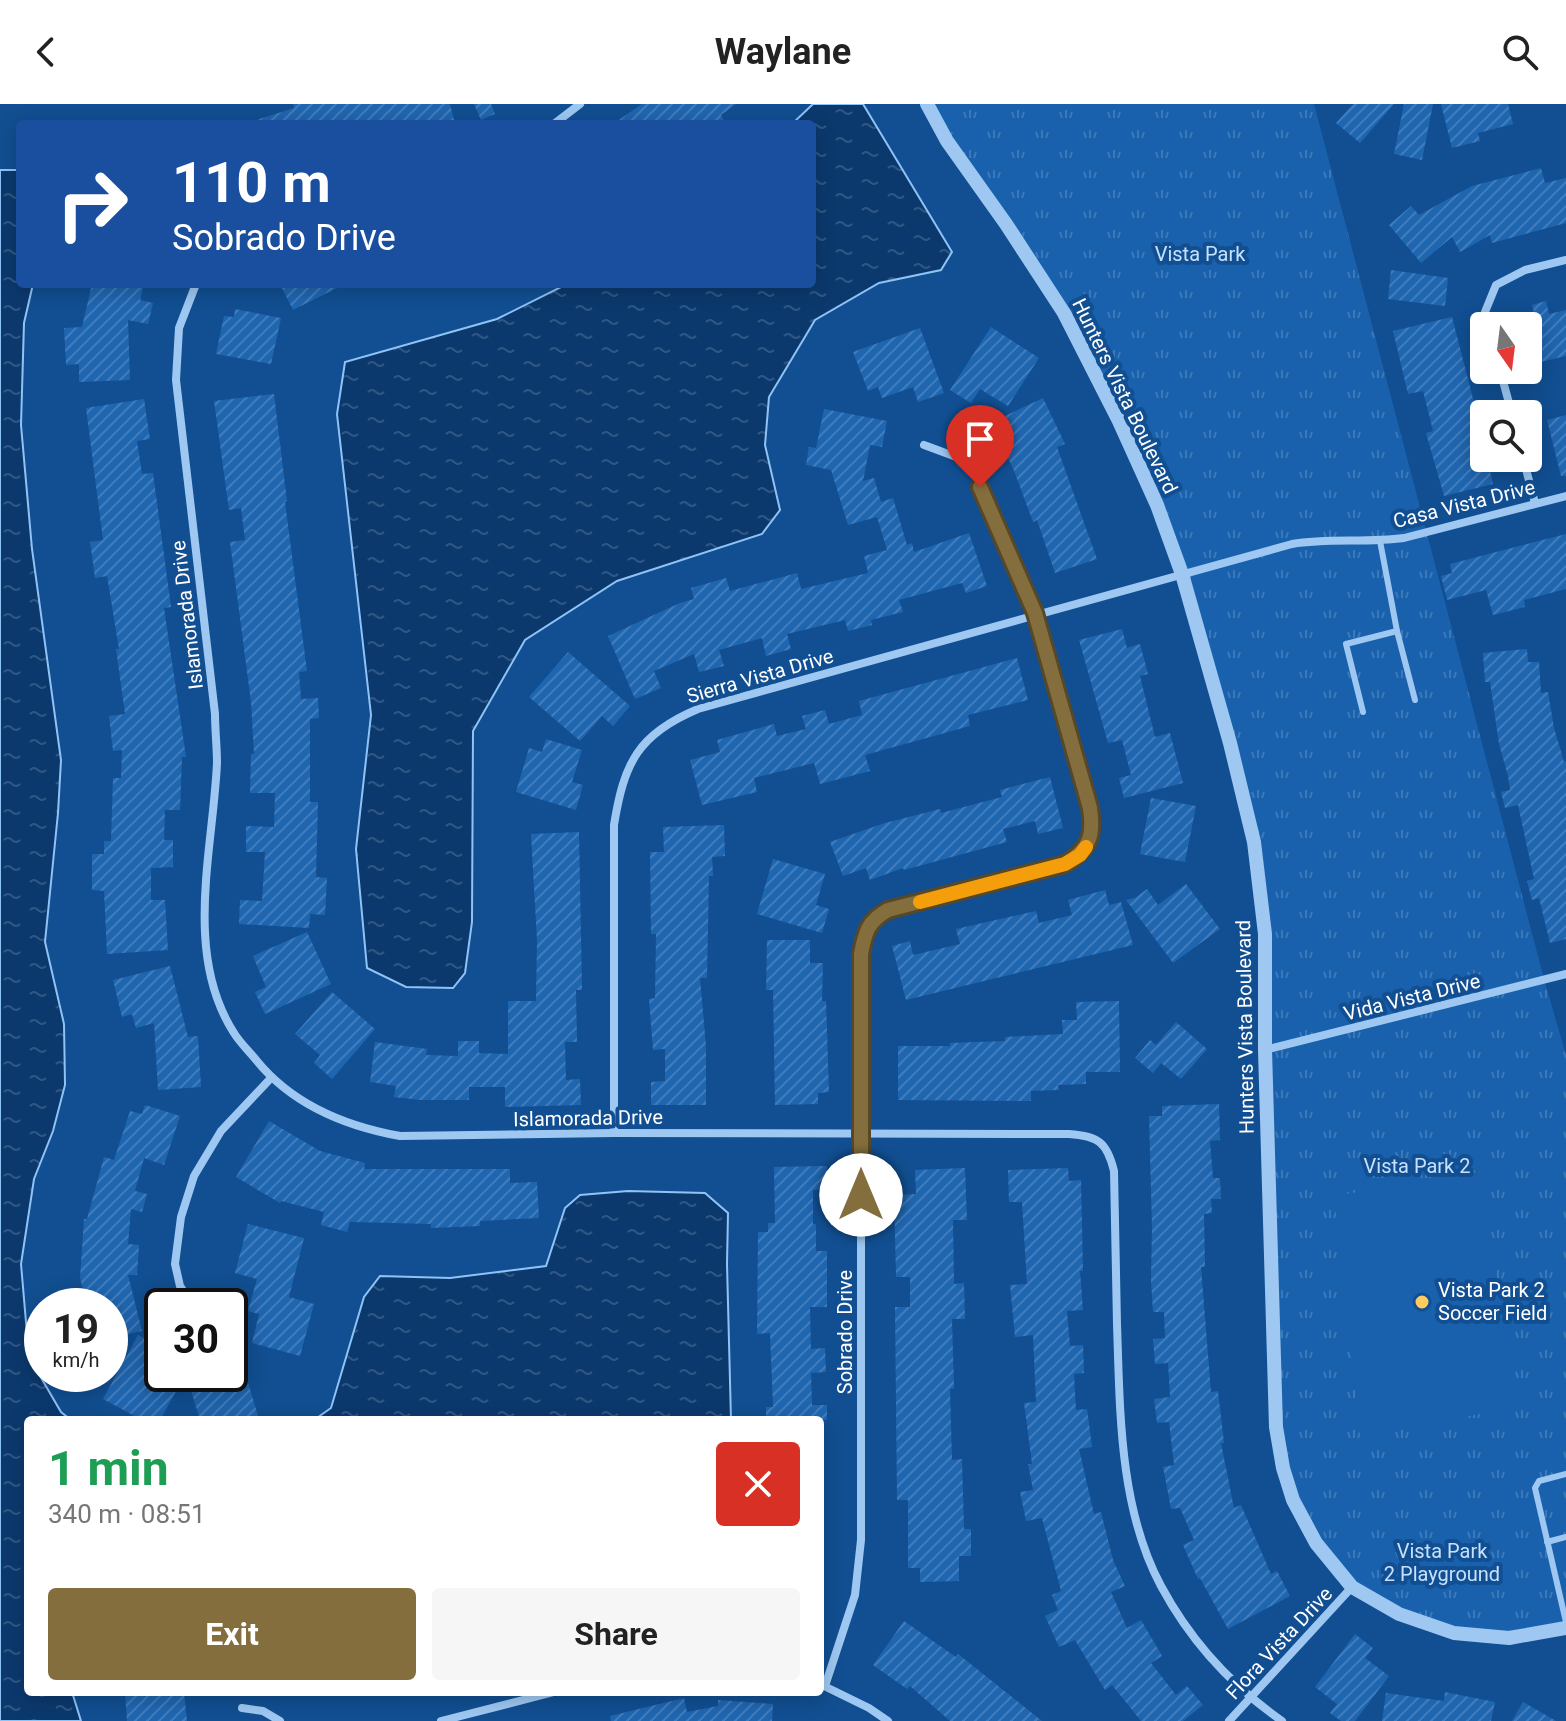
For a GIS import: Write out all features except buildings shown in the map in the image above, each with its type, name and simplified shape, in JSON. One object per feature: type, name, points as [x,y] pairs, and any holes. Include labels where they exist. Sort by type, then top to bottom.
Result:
[{"type":"street","points":[[559,120],[580,104]]},
{"type":"street","name":"Hunters Vista Boulevard","points":[[927,104],[947,141],[1064,313],[1119,421],[1157,505],[1182,574],[1230,743],[1254,842],[1265,934],[1265,1050],[1276,1427],[1283,1468],[1293,1500],[1316,1543],[1352,1587],[1399,1614],[1454,1633],[1509,1638],[1566,1628]]},
{"type":"street","points":[[1485,312],[1496,285],[1525,270],[1566,260]]},
{"type":"street","name":"Islamorada Drive","points":[[194,288],[179,328],[176,380],[215,714],[217,761],[205,902],[206,948],[216,993],[233,1032],[271,1078],[306,1104],[368,1130],[400,1136],[861,1133],[1087,1136],[1099,1141],[1110,1152],[1114,1171],[1118,1363],[1131,1501],[1160,1585],[1195,1640],[1249,1698],[1282,1721]]},
{"type":"street","points":[[924,445],[970,462],[1035,613]]},
{"type":"street","points":[[1527,472],[1535,503]]},
{"type":"street","name":"Casa Vista Drive","points":[[1182,574],[1314,540],[1380,541],[1404,538],[1566,496]]},
{"type":"street","name":"Sierra Vista Drive","points":[[614,1133],[614,825],[620,788],[632,759],[652,735],[673,719],[698,709],[1182,574]]},
{"type":"street","name":"Sobrado Drive","points":[[824,1682],[855,1595],[861,1540],[861,954],[865,931],[873,918],[888,910],[1065,864],[1080,855],[1090,840],[1090,808],[1035,613]]},
{"type":"street","name":"Vida Vista Drive","points":[[1265,1050],[1566,974]]},
{"type":"street","points":[[181,1288],[175,1264],[181,1217],[194,1176],[221,1131],[271,1078]]},
{"type":"street","name":"Flora Vista Drive","points":[[1229,1721],[1352,1587]]},
{"type":"street","points":[[824,1686],[888,1721]]},
{"type":"street","points":[[441,1721],[538,1696]]},
{"type":"street","points":[[242,1708],[263,1711],[280,1721]]},
{"type":"lane","points":[[1380,541],[1397,631],[1415,700]]},
{"type":"lane","points":[[1363,712],[1346,644],[1397,631]]},
{"type":"lane","points":[[1566,1474],[1539,1481],[1535,1488],[1566,1622]]},
{"type":"lane","points":[[1547,1542],[1566,1537]]},
{"type":"green space","name":"Vista Park","points":[[927,104],[1314,104],[1566,1055],[1566,1628],[1468,1636],[1352,1587],[1316,1543],[1283,1468],[1254,842],[1182,574],[1064,313]]},
{"type":"green space","name":"Vista Park 2 Soccer Field","points":[[1481,1172],[1513,1408],[1360,1435],[1334,1196]]},
{"type":"water","points":[[813,104],[863,104],[952,252],[941,270],[879,283],[815,320],[769,397],[765,445],[780,510],[762,534],[617,581],[525,640],[473,731],[472,922],[465,973],[453,988],[406,987],[367,968],[356,849],[371,715],[337,414],[345,362],[497,319],[559,288],[816,288],[816,120],[796,120]]},
{"type":"water","points":[[0,170],[16,170],[16,288],[32,288],[24,323],[21,425],[32,549],[61,760],[45,942],[64,1024],[65,1085],[53,1131],[34,1179],[21,1264],[24,1392],[49,1392],[66,1416],[24,1416],[24,1696],[73,1696],[81,1721],[0,1721]]},
{"type":"water","points":[[628,1191],[705,1193],[728,1213],[731,1416],[320,1416],[331,1408],[364,1297],[380,1276],[450,1278],[546,1266],[565,1208],[580,1195]]},
{"type":"slow traffic","points":[[920,902],[1065,864],[1080,855],[1086,847]]},
{"type":"place","name":"Vista Park 2 Soccer Field","points":[[1422,1302]]},
{"type":"route","points":[[861,1195],[861,954],[865,931],[873,918],[888,910],[1065,864],[1080,855],[1090,840],[1090,808],[1035,613],[980,487]]},
{"type":"park label","name":"Vista Park 2","points":[[1417,1166]]},
{"type":"park label","name":"Vista Park 2 Playground","points":[[1442,1562]]}]
